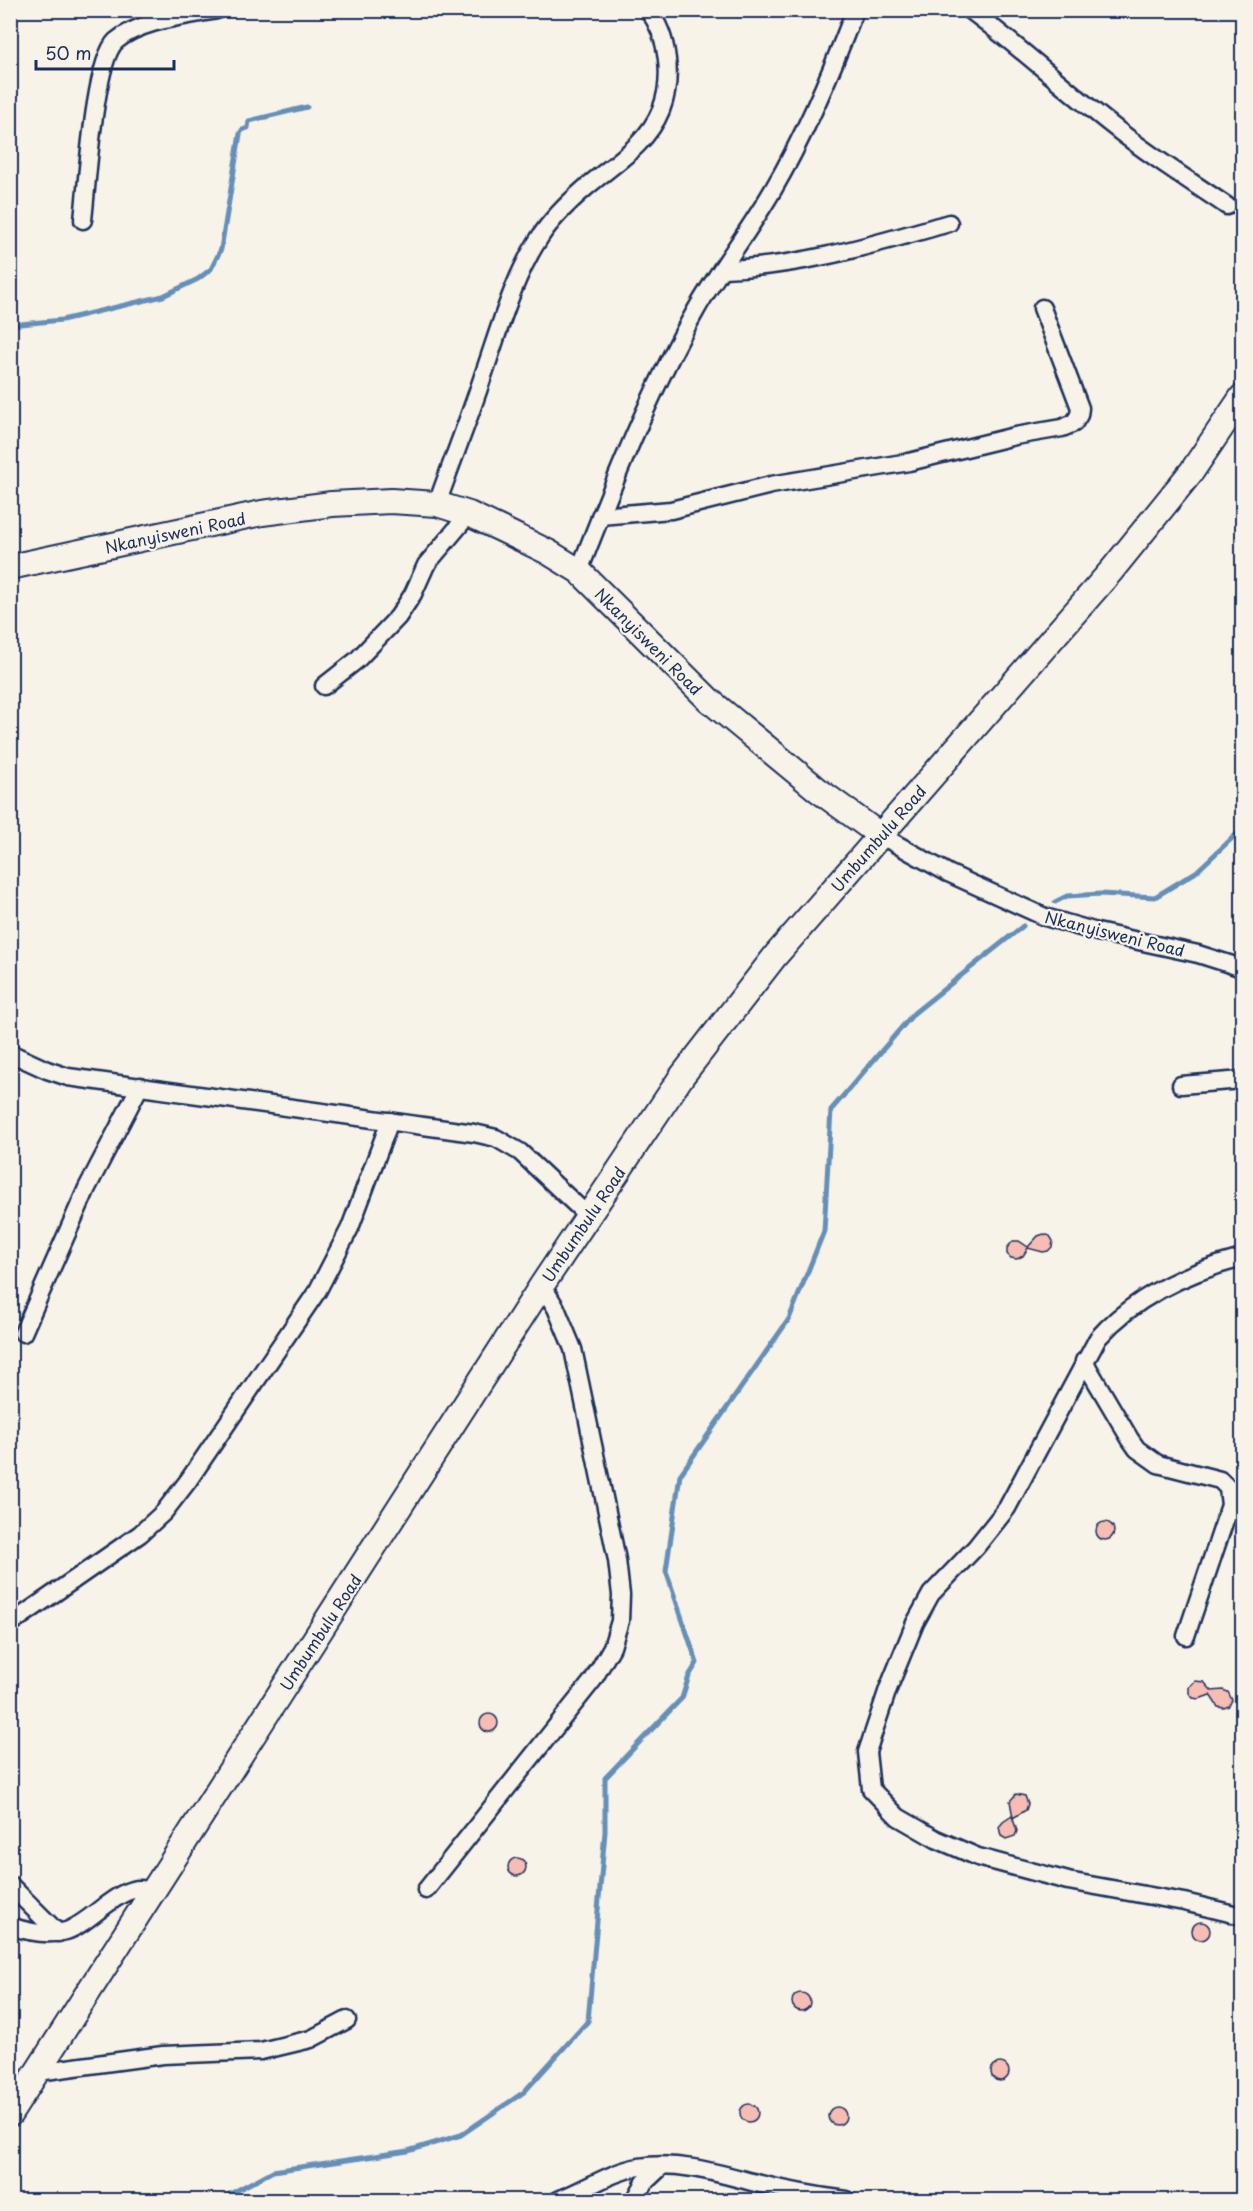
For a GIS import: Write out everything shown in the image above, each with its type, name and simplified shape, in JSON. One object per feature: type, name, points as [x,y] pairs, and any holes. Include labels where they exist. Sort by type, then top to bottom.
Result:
[{"type":"main road","name":"Umbumbulu Road","points":[[10,2114],[24,2085],[152,1893],[542,1285],[682,1076],[776,955],[1112,570],[1192,471],[1242,397]]},
{"type":"main road","name":"Nkanyisweni Road","points":[[12,568],[262,513],[332,504],[413,501],[436,504],[469,514],[548,552],[579,571],[709,700],[818,790],[880,835]]},
{"type":"street","points":[[83,220],[97,101],[110,49],[121,38],[138,28],[217,10]]},
{"type":"street","points":[[436,504],[483,377],[505,309],[540,238],[583,190],[643,141],[654,126],[662,107],[667,83],[666,60],[664,40],[657,23],[648,10]]},
{"type":"street","points":[[579,571],[649,400],[696,310],[788,162],[841,48],[855,10]]},
{"type":"street","points":[[970,10],[1012,41],[1143,150],[1227,206]]},
{"type":"street","points":[[723,269],[753,268],[859,250],[949,223]]},
{"type":"street","points":[[600,516],[671,510],[771,485],[909,462],[1015,436],[1062,428],[1074,423],[1080,408],[1042,308]]},
{"type":"street","points":[[324,686],[357,660],[398,617],[413,594],[426,565],[469,514]]},
{"type":"street","name":"Nkanyisweni Road","points":[[880,835],[948,873],[1045,916],[1097,932],[1198,954],[1242,968]]},
{"type":"street","points":[[10,1053],[68,1077],[390,1121],[496,1138],[520,1152],[588,1216]]},
{"type":"street","points":[[1181,1085],[1242,1080]]},
{"type":"street","points":[[23,1333],[87,1188],[140,1086]]},
{"type":"street","points":[[10,1624],[140,1534],[164,1512],[188,1481],[318,1290],[350,1228],[390,1121]]},
{"type":"street","points":[[1242,1258],[1195,1272],[1164,1286],[1130,1308],[1110,1324],[1098,1338],[1007,1508],[976,1547],[931,1594],[915,1623],[888,1689],[867,1752],[871,1789],[898,1817],[936,1839],[978,1857],[1068,1881],[1184,1902],[1242,1916]]},
{"type":"street","points":[[426,1890],[593,1680],[612,1647],[620,1621],[621,1595],[617,1560],[573,1349],[561,1318],[542,1285]]},
{"type":"street","points":[[1084,1361],[1137,1449],[1158,1464],[1213,1477],[1228,1488],[1230,1505],[1186,1636]]},
{"type":"street","points":[[10,1885],[57,1933]]},
{"type":"street","points":[[10,1926],[57,1933],[81,1925],[123,1893],[134,1888],[141,1888],[152,1893]]},
{"type":"street","points":[[24,2085],[163,2055],[261,2051],[311,2038],[347,2020]]},
{"type":"street","points":[[635,2200],[645,2182],[662,2166]]},
{"type":"street","points":[[558,2200],[610,2176],[638,2168],[662,2166],[695,2168],[796,2192],[847,2200]]},
{"type":"building","points":[[1044,1234],[1050,1236],[1053,1241],[1048,1251],[1028,1248],[1023,1256],[1017,1259],[1007,1254],[1007,1248],[1013,1241],[1019,1241],[1028,1247],[1038,1236]]},
{"type":"building","points":[[1105,1522],[1113,1527],[1114,1531],[1109,1539],[1105,1540],[1097,1535],[1096,1531],[1101,1523]]},
{"type":"building","points":[[1195,1681],[1204,1682],[1212,1691],[1228,1692],[1232,1700],[1229,1706],[1218,1707],[1210,1695],[1199,1699],[1193,1698],[1189,1693],[1189,1687]]},
{"type":"building","points":[[489,1714],[497,1719],[498,1723],[493,1731],[489,1732],[481,1727],[480,1723],[485,1715]]},
{"type":"building","points":[[1016,1794],[1025,1796],[1028,1804],[1026,1810],[1013,1818],[1010,1801]]},
{"type":"building","points":[[1012,1816],[1017,1831],[1015,1836],[1006,1839],[1001,1836],[999,1827]]},
{"type":"building","points":[[517,1858],[525,1863],[526,1867],[521,1875],[517,1876],[509,1871],[508,1867],[513,1859]]},
{"type":"building","points":[[1201,1922],[1209,1927],[1210,1931],[1205,1939],[1201,1940],[1193,1935],[1192,1931],[1197,1923]]},
{"type":"building","points":[[801,1993],[809,1998],[810,2002],[805,2010],[801,2011],[793,2006],[792,2002],[797,1994]]},
{"type":"building","points":[[1000,2063],[1008,2068],[1009,2072],[1004,2080],[1000,2081],[992,2076],[991,2072],[996,2064]]},
{"type":"building","points":[[749,2104],[757,2109],[758,2113],[753,2121],[749,2122],[741,2117],[740,2113],[745,2105]]},
{"type":"building","points":[[837,2107],[843,2110],[846,2116],[843,2122],[837,2125],[831,2122],[828,2116],[831,2110]]},
{"type":"waterway","points":[[10,325],[62,320],[163,296],[198,279],[211,269],[221,249],[242,130],[248,128],[249,121],[307,107]]},
{"type":"waterway","points":[[1055,902],[1067,896],[1101,894],[1155,897],[1196,872],[1242,829]]},
{"type":"waterway","points":[[219,2200],[273,2171],[408,2151],[461,2135],[524,2092],[588,2021],[605,1832],[605,1778],[682,1698],[689,1676],[697,1663],[666,1571],[680,1475],[789,1319],[824,1231],[831,1110],[914,1013],[1023,926]]}]
